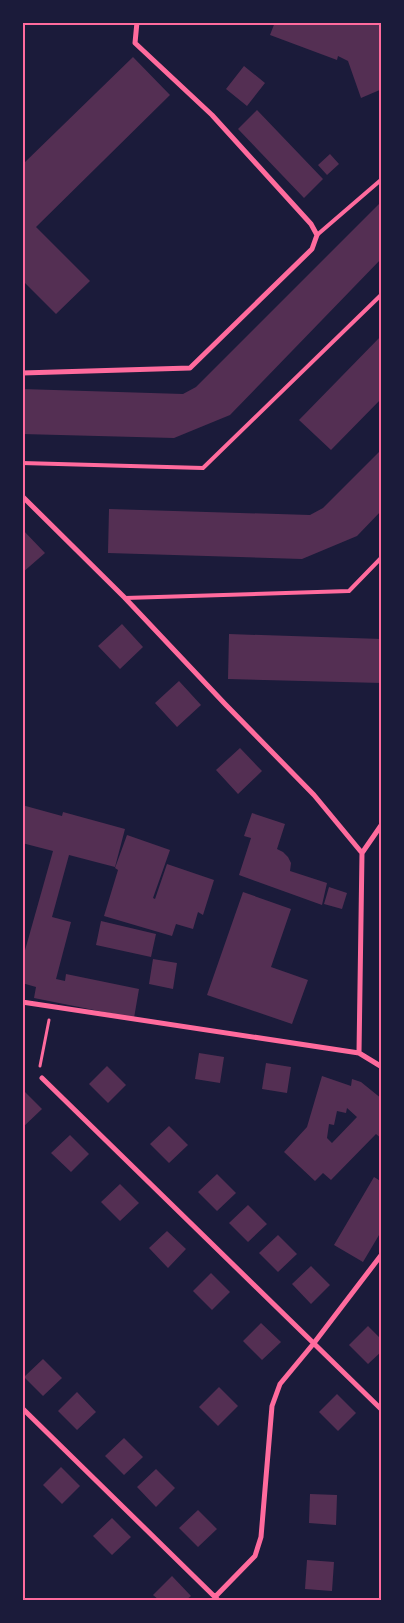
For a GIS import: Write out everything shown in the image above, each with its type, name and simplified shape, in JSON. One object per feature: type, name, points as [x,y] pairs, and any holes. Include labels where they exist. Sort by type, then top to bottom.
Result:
[{"type":"street","points":[[22,373],[190,368],[312,249],[317,235],[311,224],[212,115],[135,43],[137,22]]},
{"type":"street","points":[[22,496],[125,598],[314,795],[362,853]]},
{"type":"street","points":[[359,1053],[362,853],[382,824]]},
{"type":"street","points":[[22,1002],[359,1053],[382,1067]]},
{"type":"street","points":[[42,1078],[382,1410]]},
{"type":"street","points":[[22,1408],[215,1600],[255,1556],[261,1538],[272,1406],[280,1384],[314,1344],[382,1254]]},
{"type":"lane","points":[[317,235],[382,179]]},
{"type":"lane","points":[[22,463],[203,468],[382,294]]},
{"type":"lane","points":[[125,598],[349,591],[382,557]]},
{"type":"path","points":[[42,1078],[39,1063],[52,1008]]},
{"type":"building","points":[[275,22],[382,22],[382,89],[361,98],[348,61],[338,56],[337,60],[270,35]]},
{"type":"building","points":[[133,57],[170,95],[36,227],[90,281],[56,314],[22,280],[22,165]]},
{"type":"building","points":[[244,66],[265,83],[247,106],[226,89]]},
{"type":"building","points":[[257,110],[323,179],[304,198],[238,129]]},
{"type":"building","points":[[330,154],[339,164],[327,175],[318,165]]},
{"type":"building","points":[[382,201],[382,258],[230,415],[174,438],[22,434],[22,389],[183,394],[196,387]]},
{"type":"building","points":[[382,335],[382,398],[331,450],[299,420]]},
{"type":"building","points":[[382,449],[382,510],[357,536],[302,559],[108,553],[109,509],[310,515],[323,508]]},
{"type":"building","points":[[22,529],[45,553],[22,573]]},
{"type":"building","points":[[122,624],[143,647],[120,669],[98,646]]},
{"type":"building","points":[[229,634],[382,639],[382,683],[228,679]]},
{"type":"building","points":[[179,681],[201,705],[177,727],[155,703]]},
{"type":"building","points":[[240,748],[262,771],[238,794],[216,770]]},
{"type":"building","points":[[22,805],[62,816],[63,812],[125,829],[115,867],[69,855],[52,917],[71,922],[56,979],[65,981],[66,974],[139,989],[134,1018],[34,998],[36,987],[22,983],[22,961],[53,851],[22,843]]},
{"type":"building","points":[[252,813],[285,824],[277,849],[288,857],[291,863],[290,871],[327,883],[322,905],[239,875],[251,838],[244,836]]},
{"type":"building","points":[[127,835],[170,850],[153,898],[155,899],[167,864],[214,880],[203,915],[198,912],[193,929],[176,924],[172,936],[104,916],[118,870],[115,868]]},
{"type":"building","points":[[329,887],[347,893],[342,909],[324,904]]},
{"type":"building","points":[[243,892],[291,909],[271,967],[308,980],[292,1024],[207,995]]},
{"type":"building","points":[[101,921],[156,934],[151,957],[96,945]]},
{"type":"building","points":[[153,959],[177,963],[173,989],[149,984]]},
{"type":"building","points":[[199,1053],[224,1057],[220,1083],[195,1079]]},
{"type":"building","points":[[266,1063],[291,1067],[287,1093],[262,1089]]},
{"type":"building","points":[[107,1066],[126,1085],[108,1103],[89,1084]]},
{"type":"building","points":[[322,1076],[351,1086],[352,1079],[361,1082],[382,1099],[382,1139],[376,1134],[331,1180],[323,1173],[315,1181],[284,1152],[307,1127]],"holes":[[[347,1108],[357,1117],[332,1143],[327,1138],[329,1124],[334,1125],[337,1111],[346,1113]]]},
{"type":"building","points":[[22,1089],[42,1109],[22,1128]]},
{"type":"building","points":[[169,1126],[188,1145],[169,1163],[150,1144]]},
{"type":"building","points":[[70,1135],[89,1154],[71,1172],[51,1153]]},
{"type":"building","points":[[217,1174],[236,1193],[217,1211],[198,1192]]},
{"type":"building","points":[[374,1177],[382,1182],[382,1230],[363,1262],[334,1245]]},
{"type":"building","points":[[120,1184],[139,1203],[120,1221],[101,1202]]},
{"type":"building","points":[[248,1205],[267,1224],[248,1242],[229,1223]]},
{"type":"building","points":[[167,1231],[186,1249],[168,1268],[149,1248]]},
{"type":"building","points":[[278,1235],[297,1254],[278,1272],[259,1253]]},
{"type":"building","points":[[311,1266],[330,1285],[311,1304],[292,1284]]},
{"type":"building","points":[[211,1273],[230,1292],[212,1310],[193,1291]]},
{"type":"building","points":[[261,1323],[281,1342],[262,1360],[243,1341]]},
{"type":"building","points":[[368,1326],[382,1340],[382,1351],[368,1364],[349,1345]]},
{"type":"building","points":[[43,1359],[62,1378],[43,1396],[24,1377]]},
{"type":"building","points":[[219,1387],[238,1406],[218,1426],[199,1407]]},
{"type":"building","points":[[77,1392],[96,1412],[77,1430],[58,1411]]},
{"type":"building","points":[[337,1394],[356,1413],[338,1431],[319,1412]]},
{"type":"building","points":[[124,1438],[143,1457],[124,1475],[105,1456]]},
{"type":"building","points":[[61,1467],[80,1486],[62,1504],[43,1485]]},
{"type":"building","points":[[156,1469],[175,1488],[156,1507],[137,1487]]},
{"type":"building","points":[[310,1494],[337,1495],[336,1525],[309,1523]]},
{"type":"building","points":[[198,1510],[217,1529],[198,1547],[179,1528]]},
{"type":"building","points":[[112,1518],[131,1537],[112,1555],[93,1536]]},
{"type":"building","points":[[307,1560],[334,1562],[332,1591],[305,1589]]},
{"type":"building","points":[[172,1576],[191,1596],[186,1600],[159,1600],[153,1595]]}]
